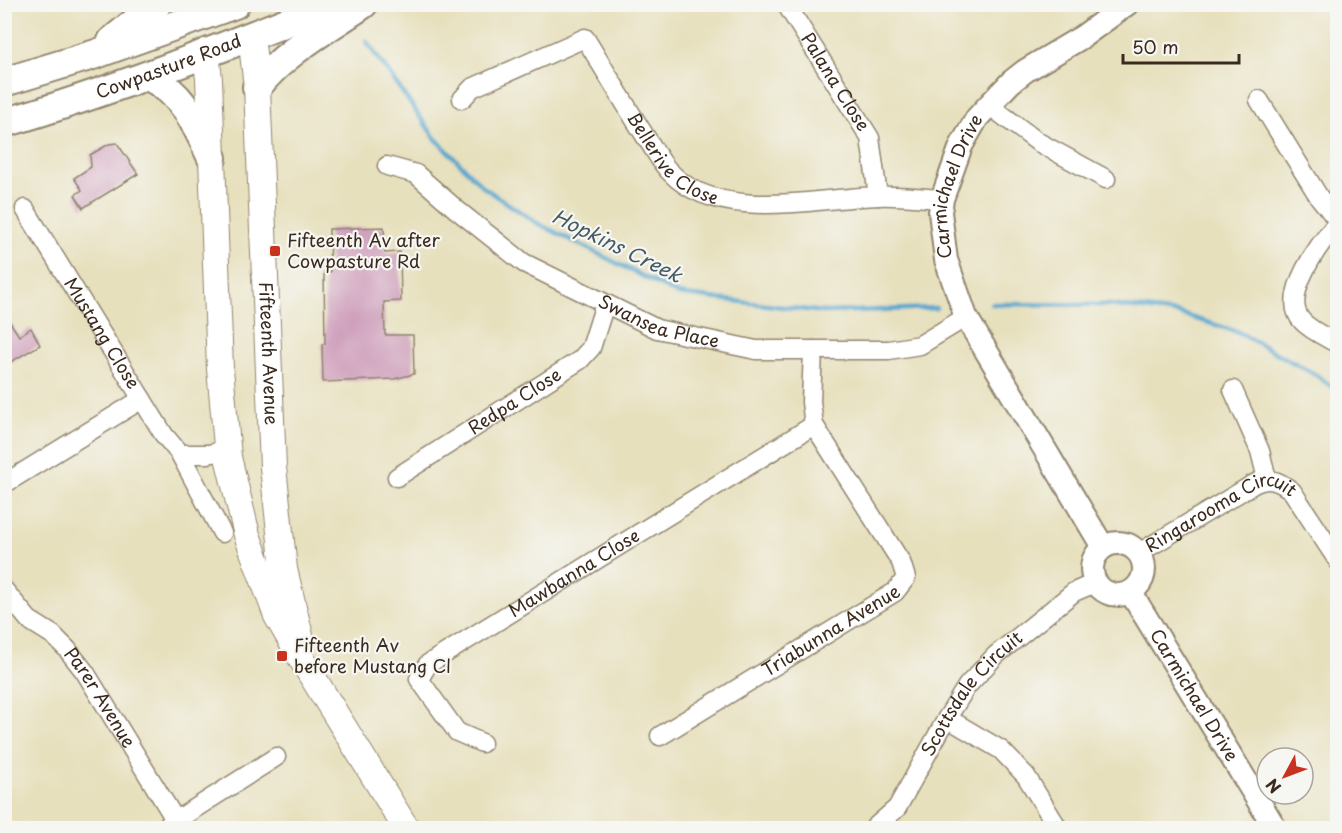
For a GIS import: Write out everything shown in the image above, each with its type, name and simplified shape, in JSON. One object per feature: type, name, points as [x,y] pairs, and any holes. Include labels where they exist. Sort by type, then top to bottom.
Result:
[{"type":"main road","points":[[96,54],[158,4]]},
{"type":"main road","name":"Cowpasture Road","points":[[4,82],[96,54],[202,11],[235,4]]},
{"type":"main road","points":[[248,4],[252,36]]},
{"type":"main road","name":"Cowpasture Road","points":[[4,123],[148,76],[332,4]]},
{"type":"main road","points":[[257,87],[268,72],[282,60],[363,4]]},
{"type":"main road","points":[[202,11],[206,52]]},
{"type":"main road","name":"Fifteenth Avenue","points":[[252,36],[257,87],[273,467],[284,569],[307,668]]},
{"type":"main road","name":"Fifteenth Avenue","points":[[206,52],[220,369],[228,450],[247,535],[278,616],[307,668],[406,828]]},
{"type":"main road","points":[[148,76],[164,84],[177,95],[194,118],[212,158]]},
{"type":"street","name":"Palana Close","points":[[786,4],[870,138],[878,196]]},
{"type":"street","name":"Carmichael Drive","points":[[1103,547],[966,317],[946,260],[940,212],[942,199],[961,146],[977,118],[1005,87],[1025,71],[1082,38],[1127,4]]},
{"type":"street","name":"Bellerive Close","points":[[462,99],[472,88],[585,38],[671,174],[710,197],[730,202],[757,204],[878,196],[942,199]]},
{"type":"street","points":[[1259,100],[1319,196],[1338,222],[1325,237],[1305,271],[1295,296],[1295,306],[1301,320],[1338,344]]},
{"type":"street","points":[[989,105],[1038,142],[1106,179]]},
{"type":"street","name":"Swansea Place","points":[[387,166],[416,174],[524,263],[657,329],[756,350],[889,350],[920,345],[966,317]]},
{"type":"street","name":"Mustang Close","points":[[25,210],[164,435],[180,454],[222,533]]},
{"type":"street","name":"Redpa Close","points":[[398,477],[580,360],[591,348],[605,304]]},
{"type":"street","name":"Triabunna Avenue","points":[[660,736],[895,592],[906,578],[901,562],[814,425],[811,402],[813,350]]},
{"type":"street","points":[[1233,390],[1260,451],[1267,479]]},
{"type":"street","points":[[4,484],[142,399]]},
{"type":"street","name":"Mawbanna Close","points":[[482,743],[457,732],[419,679],[428,664],[814,425]]},
{"type":"street","points":[[180,454],[228,450]]},
{"type":"street","name":"Ringarooma Circuit","points":[[1139,553],[1252,485],[1267,479],[1284,484],[1292,491],[1338,561]]},
{"type":"street","points":[[1121,543],[1139,553],[1143,560],[1144,575],[1138,588],[1123,596],[1113,596],[1106,593],[1095,582],[1092,564],[1103,547],[1121,543]]},
{"type":"street","name":"Scottsdale Circuit","points":[[874,828],[897,808],[967,686],[996,656],[1074,592],[1095,582]]},
{"type":"street","name":"Parer Avenue","points":[[4,590],[29,620],[53,635],[68,649],[85,672],[170,824]]},
{"type":"street","name":"Carmichael Drive","points":[[1131,593],[1275,828]]},
{"type":"street","points":[[947,718],[1001,750],[1026,776],[1058,828]]},
{"type":"street","points":[[170,824],[276,758]]},
{"type":"building","points":[[117,143],[138,174],[83,208],[75,195],[82,190],[74,178],[91,167],[90,155],[109,144]]},
{"type":"building","points":[[384,227],[385,253],[400,252],[401,301],[384,302],[385,335],[413,335],[414,374],[394,379],[323,382],[324,272],[330,272],[329,229]]},
{"type":"building","points":[[4,313],[19,336],[31,328],[40,345],[4,366]]},
{"type":"waterway","name":"Hopkins Creek","points":[[366,41],[435,138],[483,187],[537,223],[678,294],[824,312],[936,308]]},
{"type":"waterway","name":"Hopkins Creek","points":[[992,304],[1110,305],[1177,313],[1238,332],[1316,375],[1338,391]]},
{"type":"place","name":"Fifteenth Av after Cowpasture Rd","points":[[275,251]]},
{"type":"place","name":"Fifteenth Av before Mustang Cl","points":[[282,656]]}]
